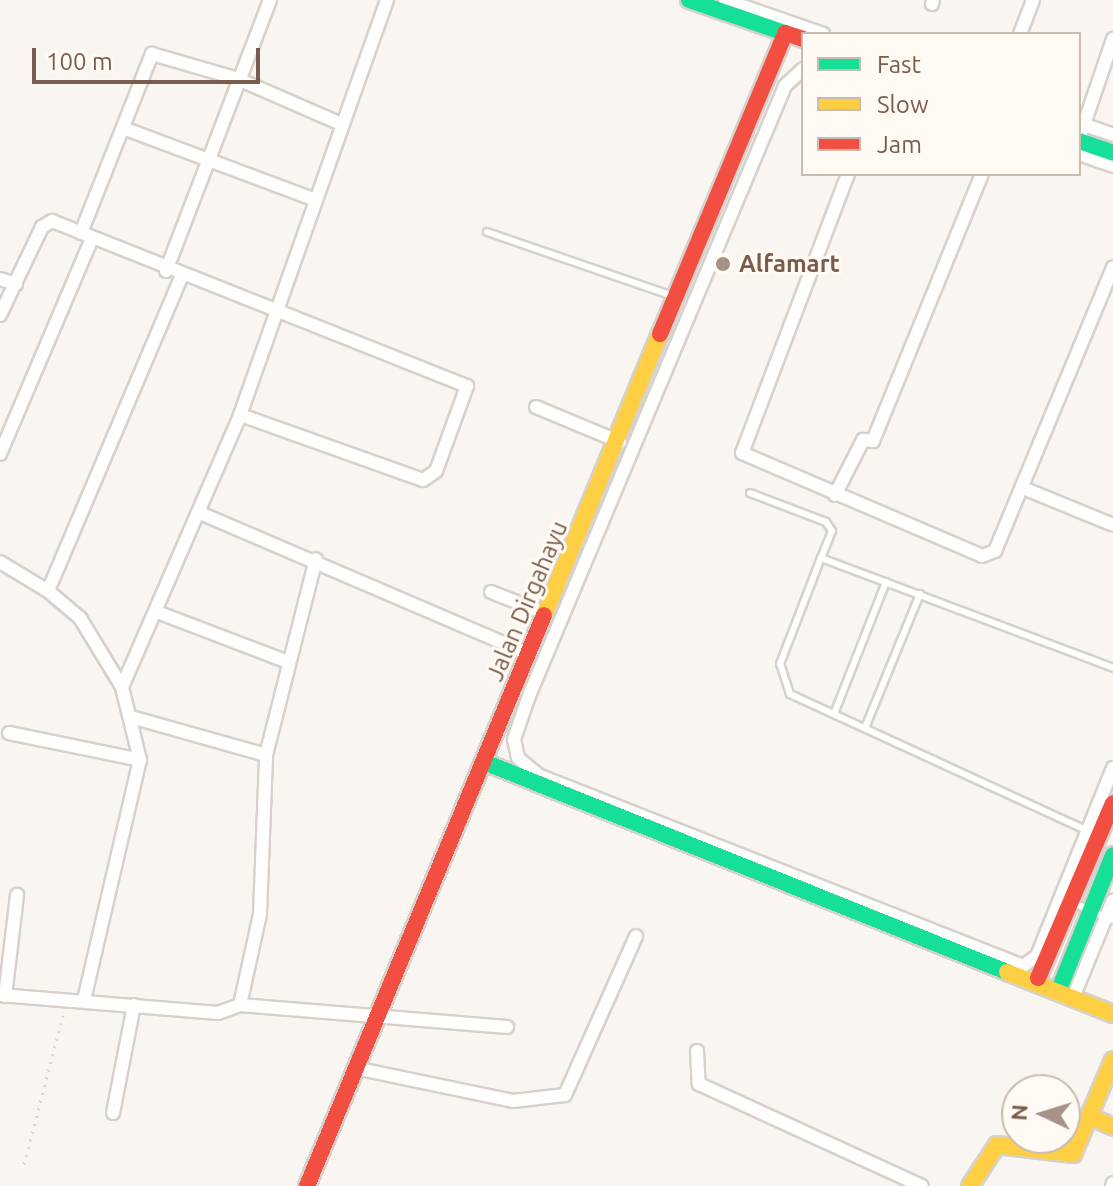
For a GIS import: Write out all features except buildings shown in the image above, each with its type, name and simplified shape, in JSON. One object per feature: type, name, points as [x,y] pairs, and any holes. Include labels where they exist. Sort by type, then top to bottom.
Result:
[{"type":"street","points":[[166,271],[270,0]]},
{"type":"street","points":[[122,687],[240,415],[313,199],[387,0]]},
{"type":"street","points":[[689,0],[801,38]]},
{"type":"street","points":[[725,0],[817,32]]},
{"type":"street","points":[[1021,32],[1033,0]]},
{"type":"street","name":"Jalan Dirgahayu","points":[[307,1186],[620,442],[675,297],[785,33]]},
{"type":"street","points":[[1081,129],[1113,39]]},
{"type":"street","points":[[0,454],[87,235],[152,54],[238,79],[341,124]]},
{"type":"street","points":[[801,71],[785,86],[529,696],[514,739],[518,758],[538,775],[1023,966],[1037,956],[1100,836],[1113,768]]},
{"type":"street","points":[[123,128],[206,162],[313,199]]},
{"type":"street","points":[[1081,132],[1113,135]]},
{"type":"street","points":[[1081,133],[1113,153]]},
{"type":"street","points":[[1081,155],[1113,166]]},
{"type":"street","points":[[847,176],[742,453],[835,495],[989,556],[1023,488],[1113,268]]},
{"type":"street","points":[[835,495],[864,439],[873,441],[981,176]]},
{"type":"street","points":[[0,315],[47,222],[87,235],[181,277],[461,380],[467,390],[436,471],[423,480],[240,415]]},
{"type":"street","points":[[48,591],[181,277]]},
{"type":"street","points":[[0,279],[16,284]]},
{"type":"street","points":[[536,407],[620,442]]},
{"type":"street","points":[[1023,488],[1113,525]]},
{"type":"street","points":[[200,513],[316,559],[529,654]]},
{"type":"street","points":[[240,1005],[260,914],[266,755],[316,559]]},
{"type":"street","points":[[1,565],[48,591],[80,618],[122,687],[140,760],[84,1000]]},
{"type":"street","points":[[491,592],[547,614]]},
{"type":"street","points":[[157,612],[288,662]]},
{"type":"street","points":[[131,717],[266,755]]},
{"type":"street","points":[[9,733],[140,760]]},
{"type":"street","points":[[484,762],[1068,990],[1113,1014]]},
{"type":"street","points":[[1038,978],[1113,803]]},
{"type":"street","points":[[1068,990],[1090,909],[1113,855]]},
{"type":"street","points":[[17,895],[2,995],[218,1013],[240,1005],[507,1027]]},
{"type":"street","points":[[1068,990],[1110,918],[1113,900]]},
{"type":"street","points":[[355,1068],[513,1101],[565,1095],[636,936]]},
{"type":"street","points":[[113,1113],[134,1005]]},
{"type":"street","points":[[697,1051],[699,1084],[922,1186]]},
{"type":"street","points":[[970,1186],[997,1145],[1073,1154],[1113,1060]]},
{"type":"street","points":[[1091,1117],[1113,1127]]},
{"type":"lane","points":[[487,232],[675,297]]},
{"type":"lane","points":[[750,493],[826,522],[832,531],[779,677],[790,694],[1100,836]]},
{"type":"lane","points":[[821,558],[1113,668]]},
{"type":"lane","points":[[834,714],[886,582]]},
{"type":"lane","points":[[865,728],[920,594]]},
{"type":"lane","points":[[1070,902],[1110,918]]},
{"type":"path","points":[[24,1164],[67,999]]},
{"type":"traffic: fast","points":[[689,0],[785,33]]},
{"type":"traffic: fast","points":[[1081,142],[1113,153]]},
{"type":"traffic: fast","points":[[484,762],[1007,972]]},
{"type":"traffic: fast","points":[[1060,987],[1113,855]]},
{"type":"traffic: slow","points":[[544,615],[660,334]]},
{"type":"traffic: slow","points":[[1007,972],[1113,1014]]},
{"type":"traffic: slow","points":[[970,1186],[997,1145],[1073,1154],[1113,1060]]},
{"type":"traffic: slow","points":[[1091,1117],[1113,1127]]},
{"type":"traffic: jam","points":[[660,334],[785,33],[801,38]]},
{"type":"traffic: jam","points":[[307,1186],[544,615]]},
{"type":"traffic: jam","points":[[1038,978],[1113,803]]},
{"type":"place","name":"Alfamart","points":[[723,264]]}]
